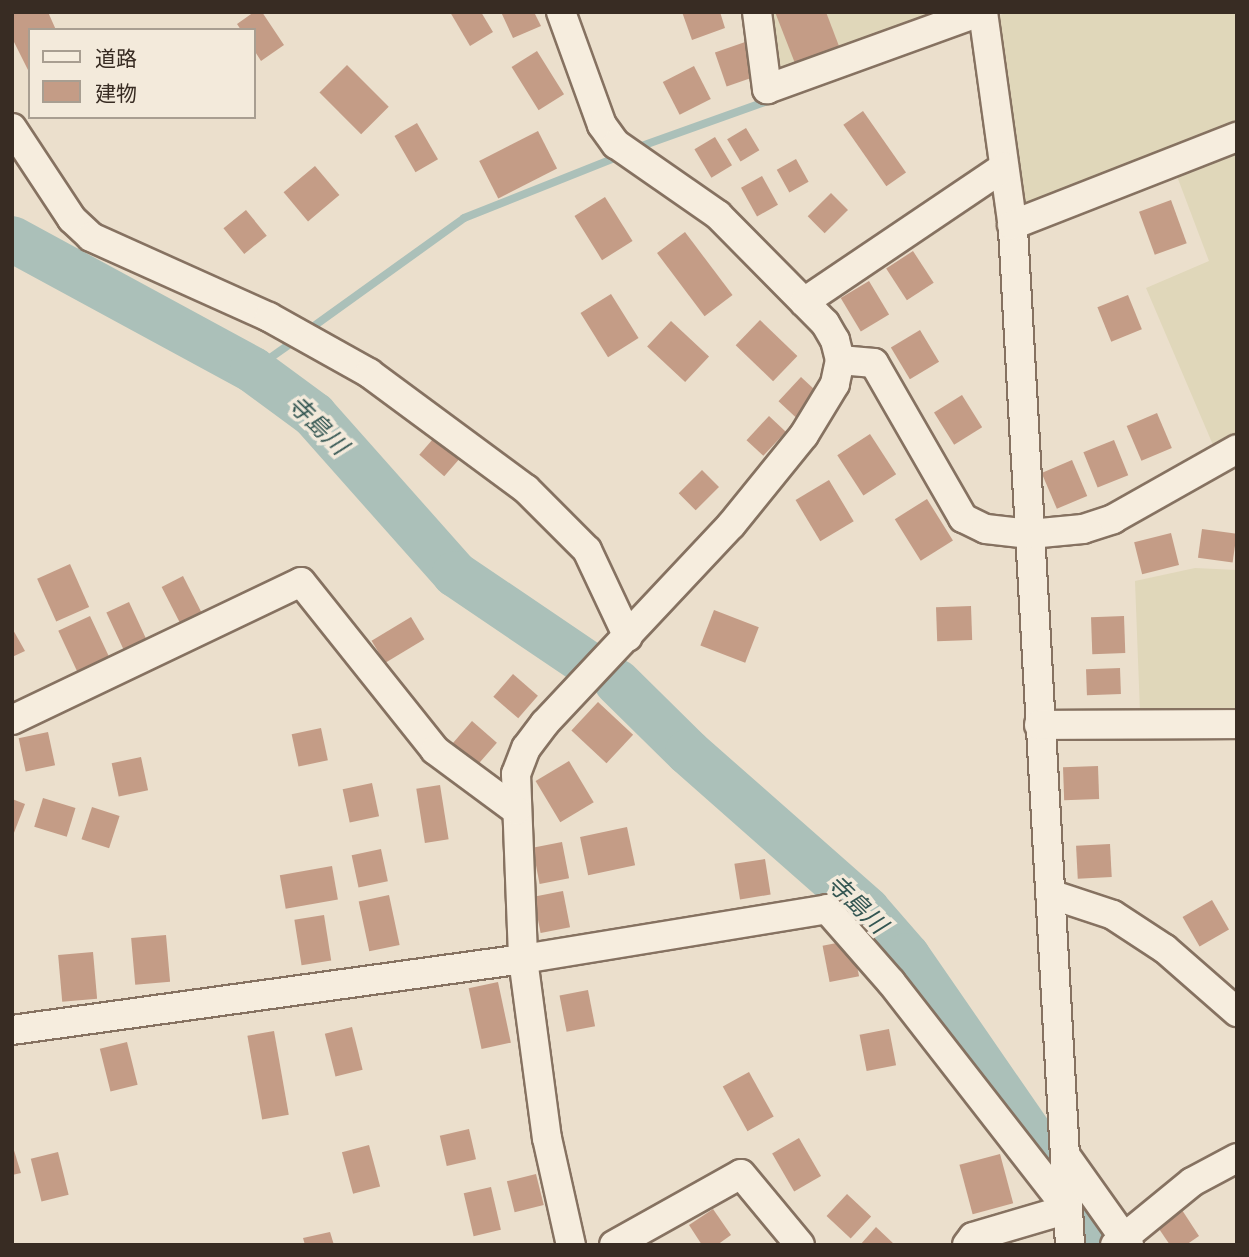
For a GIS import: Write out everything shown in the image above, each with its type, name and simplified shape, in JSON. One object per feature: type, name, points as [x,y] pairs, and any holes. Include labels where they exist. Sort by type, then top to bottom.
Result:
[{"type":"street","points":[[561,12],[602,125],[616,144],[718,215],[804,302],[835,340],[840,360],[835,384],[804,435],[731,525],[526,748],[516,774],[523,959],[563,1243]]},
{"type":"street","points":[[757,12],[767,89],[981,12],[1012,225],[1070,1245]]},
{"type":"street","points":[[12,128],[72,219],[91,237],[300,335],[369,373],[559,518],[587,550],[628,637]]},
{"type":"street","points":[[1012,225],[1237,137]]},
{"type":"street","points":[[804,302],[1004,167]]},
{"type":"street","points":[[840,360],[874,363],[963,518],[986,529],[1030,534],[1083,529],[1113,519],[1237,449]]},
{"type":"street","points":[[12,720],[301,582],[435,750],[516,810]]},
{"type":"street","points":[[1039,725],[1237,724]]},
{"type":"street","points":[[1050,894],[1113,915],[1165,949],[1237,1012]]},
{"type":"street","points":[[12,1030],[523,959],[827,909],[891,982],[1068,1209]]},
{"type":"street","points":[[1066,1156],[1123,1242],[1192,1182],[1237,1158]]},
{"type":"street","points":[[614,1245],[741,1174],[800,1245]]},
{"type":"street","points":[[967,1245],[974,1237],[1068,1209]]},
{"type":"shaded area","points":[[761,12],[942,12],[784,75]]},
{"type":"shaded area","points":[[1009,12],[1237,12],[1237,126],[1022,210],[997,16]]},
{"type":"shaded area","points":[[1237,151],[1237,449],[1219,459],[1146,288],[1209,261],[1172,163]]},
{"type":"shaded area","points":[[1195,568],[1237,570],[1237,713],[1140,712],[1135,581]]},
{"type":"building","points":[[12,12],[48,12],[55,28],[28,28],[28,70],[12,38]]},
{"type":"building","points":[[254,12],[262,12],[284,45],[261,61],[256,53],[256,28],[240,28],[237,24]]},
{"type":"building","points":[[450,12],[481,12],[493,32],[470,46]]},
{"type":"building","points":[[501,12],[534,12],[541,26],[513,38]]},
{"type":"building","points":[[682,12],[720,12],[725,28],[692,40]]},
{"type":"building","points":[[775,12],[826,12],[842,54],[798,71]]},
{"type":"building","points":[[748,41],[760,75],[727,86],[715,52]]},
{"type":"building","points":[[537,51],[564,94],[539,110],[512,67]]},
{"type":"building","points":[[347,65],[389,107],[361,134],[319,93]]},
{"type":"building","points":[[694,66],[711,99],[680,115],[663,82]]},
{"type":"building","points":[[863,111],[906,172],[886,186],[843,125]]},
{"type":"building","points":[[417,123],[438,159],[415,172],[394,136]]},
{"type":"building","points":[[746,128],[759,150],[741,162],[727,139]]},
{"type":"building","points":[[538,131],[557,168],[498,198],[479,161]]},
{"type":"building","points":[[715,137],[732,165],[711,178],[694,149]]},
{"type":"building","points":[[796,159],[809,182],[789,192],[777,170]]},
{"type":"building","points":[[315,166],[339,195],[308,221],[284,192]]},
{"type":"building","points":[[762,176],[778,205],[757,216],[741,188]]},
{"type":"building","points":[[831,193],[848,210],[825,233],[808,216]]},
{"type":"building","points":[[605,197],[633,241],[602,260],[574,216]]},
{"type":"building","points":[[1171,200],[1187,243],[1155,255],[1139,212]]},
{"type":"building","points":[[246,210],[267,236],[244,254],[223,228]]},
{"type":"building","points":[[685,232],[733,295],[705,316],[657,253]]},
{"type":"building","points":[[913,251],[934,283],[907,300],[886,268]]},
{"type":"building","points":[[869,281],[889,314],[861,331],[841,298]]},
{"type":"building","points":[[611,294],[639,338],[608,357],[580,313]]},
{"type":"building","points":[[1128,295],[1142,329],[1111,342],[1097,307]]},
{"type":"building","points":[[760,320],[797,356],[773,381],[736,345]]},
{"type":"building","points":[[671,321],[709,356],[685,382],[647,347]]},
{"type":"building","points":[[920,330],[939,362],[910,379],[891,348]]},
{"type":"building","points":[[801,377],[819,394],[797,418],[778,401]]},
{"type":"building","points":[[962,395],[982,427],[954,445],[934,412]]},
{"type":"building","points":[[1157,413],[1172,448],[1141,461],[1127,426]]},
{"type":"building","points":[[769,416],[786,432],[763,456],[746,440]]},
{"type":"building","points":[[439,432],[464,454],[444,476],[419,455]]},
{"type":"building","points":[[870,434],[896,474],[863,495],[837,455]]},
{"type":"building","points":[[1114,440],[1128,475],[1098,488],[1083,452]]},
{"type":"building","points":[[1072,460],[1087,496],[1057,509],[1042,473]]},
{"type":"building","points":[[702,470],[719,487],[696,510],[679,493]]},
{"type":"building","points":[[829,480],[854,521],[820,541],[796,500]]},
{"type":"building","points":[[927,499],[953,541],[921,561],[895,519]]},
{"type":"building","points":[[1202,529],[1237,534],[1233,563],[1198,558]]},
{"type":"building","points":[[1171,533],[1179,565],[1142,574],[1134,542]]},
{"type":"building","points":[[70,564],[89,607],[56,622],[37,579]]},
{"type":"building","points":[[183,576],[201,612],[180,623],[162,587]]},
{"type":"building","points":[[129,602],[146,639],[124,650],[106,613]]},
{"type":"building","points":[[971,606],[972,640],[937,641],[936,607]]},
{"type":"building","points":[[714,610],[759,627],[745,663],[700,645]]},
{"type":"building","points":[[90,616],[110,659],[78,673],[58,631]]},
{"type":"building","points":[[1124,616],[1125,653],[1092,654],[1091,617]]},
{"type":"building","points":[[411,617],[424,639],[385,663],[372,641]]},
{"type":"building","points":[[12,628],[25,651],[12,657]]},
{"type":"building","points":[[1120,668],[1121,694],[1087,695],[1086,669]]},
{"type":"building","points":[[513,674],[538,696],[518,718],[493,697]]},
{"type":"building","points":[[598,702],[633,735],[607,763],[571,731]]},
{"type":"building","points":[[472,721],[497,743],[477,765],[452,744]]},
{"type":"building","points":[[321,728],[328,760],[299,767],[292,734]]},
{"type":"building","points":[[48,732],[55,765],[26,771],[19,738]]},
{"type":"building","points":[[141,757],[148,790],[119,796],[112,763]]},
{"type":"building","points":[[569,761],[594,802],[560,822],[536,781]]},
{"type":"building","points":[[1098,766],[1099,799],[1064,800],[1063,767]]},
{"type":"building","points":[[372,783],[379,816],[350,822],[343,789]]},
{"type":"building","points":[[440,785],[449,839],[425,843],[416,789]]},
{"type":"building","points":[[43,798],[76,808],[67,837],[34,827]]},
{"type":"building","points":[[12,799],[25,804],[12,838]]},
{"type":"building","points":[[92,807],[120,816],[109,848],[81,839]]},
{"type":"building","points":[[627,827],[635,865],[588,875],[580,837]]},
{"type":"building","points":[[562,842],[569,878],[540,884],[533,848]]},
{"type":"building","points":[[1110,844],[1112,877],[1078,879],[1076,846]]},
{"type":"building","points":[[381,849],[388,881],[359,888],[352,855]]},
{"type":"building","points":[[765,859],[771,895],[740,899],[734,864]]},
{"type":"building","points":[[332,866],[338,899],[286,909],[280,875]]},
{"type":"building","points":[[563,891],[570,927],[541,933],[534,897]]},
{"type":"building","points":[[389,895],[400,945],[369,951],[359,901]]},
{"type":"building","points":[[1212,900],[1229,929],[1200,946],[1183,917]]},
{"type":"building","points":[[324,915],[331,960],[302,965],[294,920]]},
{"type":"building","points":[[166,935],[170,982],[135,985],[131,938]]},
{"type":"building","points":[[852,940],[859,976],[830,982],[823,946]]},
{"type":"building","points":[[93,952],[97,999],[62,1002],[58,955]]},
{"type":"building","points":[[498,982],[511,1043],[482,1049],[469,988]]},
{"type":"building","points":[[588,990],[595,1026],[567,1032],[560,996]]},
{"type":"building","points":[[352,1027],[363,1070],[335,1076],[325,1034]]},
{"type":"building","points":[[889,1029],[896,1065],[867,1071],[860,1035]]},
{"type":"building","points":[[274,1031],[289,1115],[262,1119],[247,1036]]},
{"type":"building","points":[[127,1042],[138,1085],[110,1091],[100,1049]]},
{"type":"building","points":[[749,1072],[774,1117],[747,1131],[723,1087]]},
{"type":"building","points":[[469,1129],[476,1159],[447,1166],[440,1136]]},
{"type":"building","points":[[799,1138],[821,1176],[794,1192],[772,1154]]},
{"type":"building","points":[[12,1144],[21,1173],[12,1175]]},
{"type":"building","points":[[369,1145],[380,1187],[353,1194],[342,1152]]},
{"type":"building","points":[[58,1152],[69,1195],[41,1201],[31,1159]]},
{"type":"building","points":[[1000,1154],[1013,1203],[973,1214],[959,1165]]},
{"type":"building","points":[[536,1174],[544,1205],[515,1212],[507,1181]]},
{"type":"building","points":[[491,1187],[501,1230],[474,1236],[464,1193]]},
{"type":"building","points":[[847,1194],[871,1217],[851,1238],[827,1216]]},
{"type":"building","points":[[713,1209],[731,1235],[717,1245],[702,1245],[689,1225]]},
{"type":"building","points":[[1182,1210],[1199,1236],[1186,1245],[1170,1245],[1157,1226]]},
{"type":"building","points":[[876,1227],[895,1245],[860,1245]]},
{"type":"building","points":[[330,1232],[334,1245],[305,1245],[303,1238]]},
{"type":"waterway","points":[[636,148],[773,99]]},
{"type":"waterway","points":[[307,331],[464,218],[620,156]]},
{"type":"waterway","name":"寺島川","points":[[12,239],[253,370],[314,415],[455,574],[585,662]]},
{"type":"waterway","points":[[253,370],[297,339]]},
{"type":"waterway","name":"寺島川","points":[[617,682],[688,752],[867,910],[907,956],[1052,1166]]},
{"type":"waterway","name":"寺島川","points":[[1079,1204],[1098,1233]]}]
